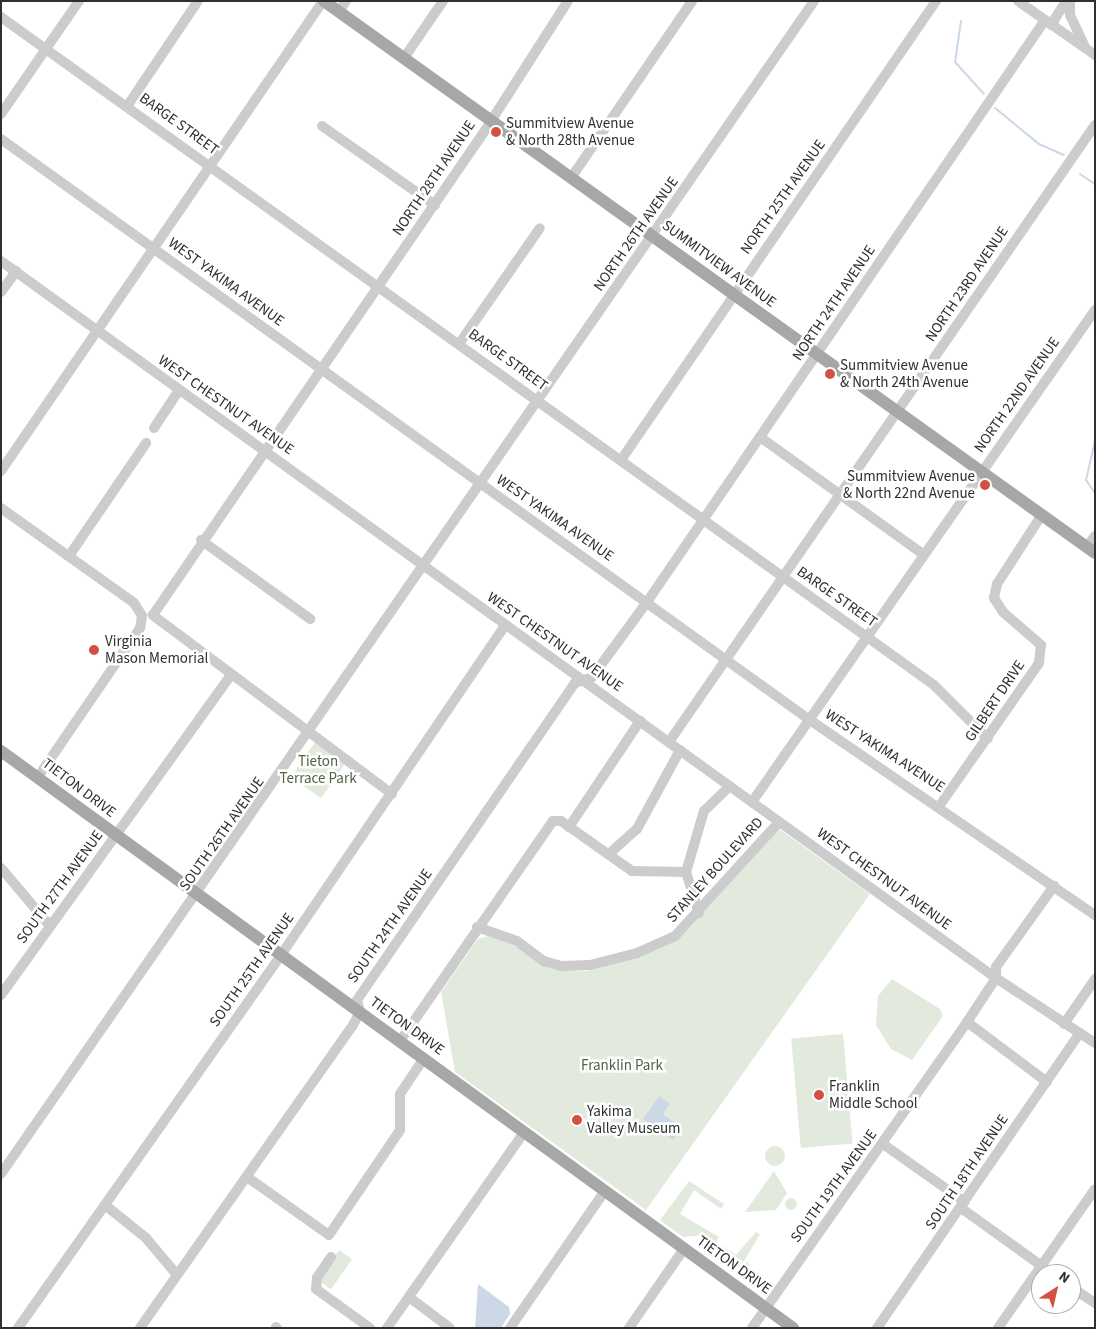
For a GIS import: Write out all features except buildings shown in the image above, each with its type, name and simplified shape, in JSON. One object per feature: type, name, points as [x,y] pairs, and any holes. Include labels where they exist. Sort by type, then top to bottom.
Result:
[{"type":"main road","name":"SUMMITVIEW AVENUE","points":[[324,1],[343,7],[404,58],[898,412],[982,470],[1042,516],[1091,550]]},
{"type":"main road","name":"TIETON DRIVE","points":[[1,751],[793,1328]]},
{"type":"street","points":[[1,114],[79,1]]},
{"type":"street","points":[[128,105],[198,1]]},
{"type":"street","points":[[1,471],[154,248],[209,164],[324,1]]},
{"type":"street","points":[[404,58],[443,1]]},
{"type":"street","name":"NORTH 28TH AVENUE","points":[[232,674],[153,616],[201,540],[435,205],[489,119],[568,1]]},
{"type":"street","points":[[571,178],[692,1]]},
{"type":"street","name":"NORTH 26TH AVENUE","points":[[479,482],[539,400],[814,1]]},
{"type":"street","name":"NORTH 25TH AVENUE","points":[[621,460],[733,294],[936,1]]},
{"type":"street","points":[[1018,1],[1091,52]]},
{"type":"street","name":"NORTH 24TH AVENUE","points":[[647,602],[1048,22],[1066,1]]},
{"type":"street","points":[[1070,1],[1070,15],[1091,52]]},
{"type":"street","name":"BARGE STREET","points":[[1,17],[128,105],[784,578],[866,635],[955,702],[988,739]]},
{"type":"street","name":"NORTH 23RD AVENUE","points":[[670,742],[729,659],[1095,125]]},
{"type":"street","points":[[322,126],[435,205]]},
{"type":"street","name":"WEST YAKIMA AVENUE","points":[[1,139],[729,659],[808,718],[940,805],[1095,915]]},
{"type":"street","points":[[459,344],[540,228]]},
{"type":"street","name":"WEST CHESTNUT AVENUE","points":[[1,260],[96,332],[264,449],[421,565],[586,681],[996,978],[1095,1043]]},
{"type":"street","points":[[1,292],[16,271]]},
{"type":"street","name":"NORTH 22ND AVENUE","points":[[752,802],[808,718],[1095,310]]},
{"type":"street","points":[[154,428],[179,390]]},
{"type":"street","points":[[760,437],[923,554]]},
{"type":"street","points":[[69,556],[146,442]]},
{"type":"street","name":"SOUTH 26TH AVENUE","points":[[1,1174],[198,896],[479,482]]},
{"type":"street","points":[[1,508],[134,603],[142,616],[140,628],[38,777]]},
{"type":"street","name":"GILBERT DRIVE","points":[[940,805],[988,739],[1039,663],[1041,645],[1003,612],[994,598],[997,584],[1042,516]]},
{"type":"street","points":[[1091,550],[1095,536]]},
{"type":"street","points":[[201,540],[310,618]]},
{"type":"street","name":"SOUTH 24TH AVENUE","points":[[140,1328],[247,1177],[360,1012],[358,1000],[575,684],[586,681],[647,602]]},
{"type":"street","name":"SOUTH 25TH AVENUE","points":[[18,1328],[281,956],[505,625]]},
{"type":"street","points":[[232,674],[392,794]]},
{"type":"street","name":"SOUTH 27TH AVENUE","points":[[2,993],[232,674]]},
{"type":"street","points":[[569,827],[640,721]]},
{"type":"street","points":[[609,854],[637,829],[680,750]]},
{"type":"street","points":[[700,913],[686,872],[704,812],[730,786]]},
{"type":"street","points":[[400,1041],[477,927],[557,820],[632,870],[686,872]]},
{"type":"street","name":"STANLEY BOULEVARD","points":[[477,927],[518,941],[544,961],[562,966],[590,965],[637,953],[675,936],[700,913],[779,822]]},
{"type":"street","points":[[1,868],[50,926]]},
{"type":"street","name":"SOUTH 19TH AVENUE","points":[[752,1328],[967,1022],[996,978],[996,968],[1054,886]]},
{"type":"street","points":[[1064,1024],[1095,980]]},
{"type":"street","points":[[967,1022],[1047,1082]]},
{"type":"street","name":"SOUTH 18TH AVENUE","points":[[877,1328],[1080,1033]]},
{"type":"street","points":[[247,1177],[329,1235],[400,1130],[400,1094],[424,1058]]},
{"type":"street","points":[[387,1328],[524,1132]]},
{"type":"street","points":[[883,1144],[1038,1264]]},
{"type":"street","points":[[1042,1264],[1095,1189]]},
{"type":"street","points":[[510,1328],[605,1191]]},
{"type":"street","points":[[105,1204],[146,1238],[177,1275]]},
{"type":"street","points":[[629,1328],[684,1249]]},
{"type":"street","points":[[331,1257],[317,1278],[316,1290],[370,1328]]},
{"type":"street","points":[[998,1328],[1031,1280]]},
{"type":"street","points":[[1081,1293],[1095,1303]]},
{"type":"street","points":[[408,1297],[450,1328]]},
{"type":"green space","name":"Tieton Terrace Park","points":[[316,741],[346,762],[321,798],[291,777]]},
{"type":"green space","name":"Franklin Park","points":[[779,829],[870,894],[646,1210],[455,1072],[441,992],[478,939],[492,935],[563,970],[587,971],[666,945],[687,930]]},
{"type":"green space","points":[[892,979],[940,1009],[943,1016],[912,1060],[891,1049],[876,1025],[878,996]]},
{"type":"green space","points":[[843,1034],[853,1144],[801,1148],[791,1039]]},
{"type":"green space","points":[[775,1146],[782,1149],[785,1156],[782,1163],[775,1166],[768,1163],[765,1156],[768,1149]]},
{"type":"green space","points":[[774,1171],[787,1193],[776,1210],[745,1212]]},
{"type":"green space","points":[[689,1181],[724,1204],[721,1209],[694,1190],[680,1214],[719,1237],[716,1242],[736,1255],[756,1232],[760,1234],[740,1268],[713,1249],[707,1235],[683,1237],[660,1220]]},
{"type":"green space","points":[[789,1198],[793,1198],[797,1204],[793,1210],[789,1210],[785,1206],[785,1202]]},
{"type":"green space","points":[[339,1250],[352,1259],[331,1289],[318,1280]]},
{"type":"green space","points":[[748,1261],[750,1269],[774,1286],[770,1290],[758,1291],[742,1270]]},
{"type":"water","points":[[659,1096],[670,1104],[663,1114],[682,1128],[673,1140],[643,1119]]},
{"type":"water","points":[[478,1284],[509,1307],[510,1314],[501,1328],[475,1328]]},
{"type":"waterway","points":[[961,21],[955,62],[984,94]]},
{"type":"waterway","points":[[995,108],[1039,144],[1064,155]]},
{"type":"waterway","points":[[1080,174],[1095,184]]},
{"type":"waterway","points":[[1095,441],[1086,480],[1095,493]]},
{"type":"place","name":"Summitview Avenue & North 28th Avenue","points":[[496,132]]},
{"type":"place","name":"Summitview Avenue & North 24th Avenue","points":[[830,374]]},
{"type":"place","name":"Summitview Avenue & North 22nd Avenue","points":[[985,485]]},
{"type":"place","name":"Virginia Mason Memorial","points":[[94,650]]},
{"type":"place","name":"Franklin Middle School","points":[[819,1095]]},
{"type":"place","name":"Yakima Valley Museum","points":[[577,1120]]}]
